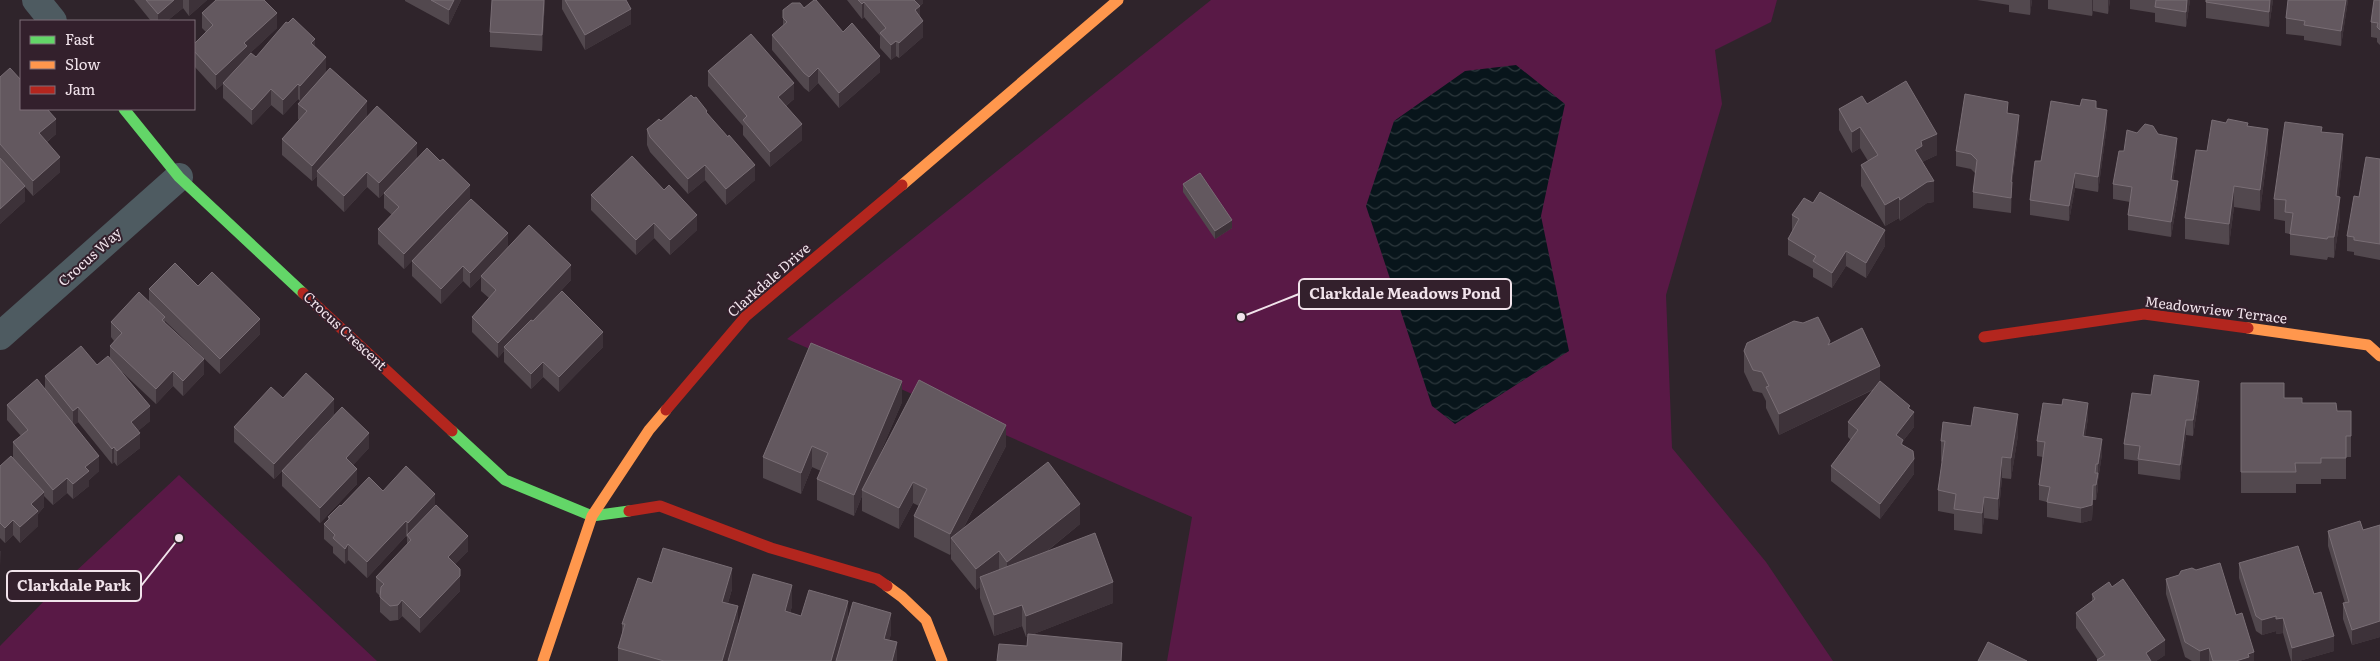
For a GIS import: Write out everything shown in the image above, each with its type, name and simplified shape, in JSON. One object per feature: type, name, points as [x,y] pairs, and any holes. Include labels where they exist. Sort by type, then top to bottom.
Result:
[{"type":"street","points":[[36,0],[53,20]]},
{"type":"street","name":"Clarkdale Drive","points":[[542,661],[592,516],[649,430],[746,316],[844,235],[1118,0]]},
{"type":"street","name":"Crocus Crescent","points":[[125,110],[179,177],[505,480],[592,516]]},
{"type":"street","name":"Crocus Way","points":[[0,336],[179,177]]},
{"type":"street","name":"Meadowview Terrace","points":[[1984,337],[2144,314],[2368,345],[2380,356]]},
{"type":"street","points":[[592,516],[660,506],[771,548],[877,579],[902,597],[926,620],[942,661]]},
{"type":"shaded area","points":[[1211,0],[1777,0],[1771,22],[1715,50],[1722,104],[1666,295],[1672,448],[1766,562],[1833,661],[1167,661],[1192,517],[787,339]]},
{"type":"shaded area","points":[[179,475],[377,661],[0,661],[0,646],[44,601]]},
{"type":"water","points":[[1516,65],[1565,104],[1541,216],[1569,351],[1455,424],[1432,406],[1366,206],[1394,121],[1465,71]]},
{"type":"building","points":[[146,0],[174,0],[158,14]]},
{"type":"building","points":[[216,0],[264,0],[277,13],[244,43],[247,46],[216,75],[195,52],[195,43],[213,25],[202,13]]},
{"type":"building","points":[[431,0],[454,0],[449,10]]},
{"type":"building","points":[[492,0],[544,0],[542,35],[490,32]]},
{"type":"building","points":[[565,0],[626,0],[631,9],[585,35]]},
{"type":"building","points":[[814,0],[843,32],[852,23],[880,56],[839,93],[818,68],[809,77],[804,73],[772,35],[787,22],[783,18],[783,10],[792,3],[800,3],[804,8]]},
{"type":"building","points":[[858,0],[914,0],[920,6],[915,10],[923,21],[899,43],[896,41],[891,45],[880,33],[886,28],[864,2],[862,4]]},
{"type":"building","points":[[2156,0],[2187,0],[2186,12],[2155,7]]},
{"type":"building","points":[[2206,0],[2270,0],[2269,12],[2206,2]]},
{"type":"building","points":[[2288,0],[2346,0],[2341,31],[2304,25],[2305,21],[2286,18]]},
{"type":"building","points":[[2374,0],[2380,0],[2380,30],[2377,27],[2378,23],[2371,22]]},
{"type":"building","points":[[293,18],[315,39],[311,43],[326,57],[300,86],[298,84],[283,100],[271,89],[252,110],[223,83],[251,53],[256,57],[286,22],[288,23]]},
{"type":"building","points":[[751,34],[794,83],[778,97],[802,124],[770,152],[743,120],[747,116],[708,71]]},
{"type":"building","points":[[10,68],[20,79],[20,110],[48,110],[56,119],[39,133],[60,157],[33,181],[0,144],[0,77]]},
{"type":"building","points":[[330,68],[367,101],[312,166],[282,139],[307,111],[298,104]]},
{"type":"building","points":[[1906,81],[1937,134],[1921,141],[1922,146],[1915,150],[1934,181],[1927,182],[1900,200],[1899,197],[1885,205],[1861,165],[1878,155],[1860,127],[1852,132],[1839,109],[1862,96],[1867,104]]},
{"type":"building","points":[[1965,94],[2008,102],[2007,113],[2019,115],[2011,182],[2011,198],[1973,192],[1977,160],[1971,154],[1956,151]]},
{"type":"building","points":[[691,95],[694,98],[696,97],[706,112],[755,165],[726,189],[705,165],[688,179],[650,137],[647,129],[659,119],[661,121]]},
{"type":"building","points":[[2082,99],[2096,101],[2096,108],[2107,110],[2098,177],[2075,173],[2069,206],[2030,200],[2035,161],[2041,161],[2051,101],[2080,106]]},
{"type":"building","points":[[377,106],[417,143],[379,183],[367,172],[344,196],[317,171]]},
{"type":"building","points":[[2228,119],[2248,123],[2247,126],[2268,129],[2260,190],[2234,186],[2229,224],[2185,218],[2196,150],[2207,151],[2212,120],[2226,123]]},
{"type":"building","points":[[2285,122],[2322,127],[2321,132],[2343,134],[2336,196],[2340,197],[2334,237],[2328,237],[2327,239],[2290,234],[2293,213],[2285,212],[2286,200],[2274,199]]},
{"type":"building","points":[[2145,124],[2153,126],[2158,134],[2177,138],[2171,180],[2178,181],[2171,222],[2128,215],[2132,187],[2113,184],[2119,151],[2124,151],[2127,130],[2137,133]]},
{"type":"building","points":[[427,148],[440,161],[443,159],[470,185],[404,254],[378,229],[399,207],[384,193]]},
{"type":"building","points":[[632,156],[664,190],[669,185],[697,215],[670,240],[654,223],[636,240],[591,195]]},
{"type":"building","points":[[2366,157],[2380,159],[2380,244],[2354,240],[2354,237],[2347,236],[2354,196],[2359,197]]},
{"type":"building","points":[[0,158],[25,186],[0,209]]},
{"type":"building","points":[[1200,173],[1232,220],[1215,231],[1183,184]]},
{"type":"building","points":[[1820,192],[1885,230],[1866,263],[1846,251],[1832,273],[1813,261],[1816,256],[1788,239],[1799,219],[1792,215],[1804,198],[1813,203]]},
{"type":"building","points":[[471,199],[508,233],[470,273],[463,266],[441,289],[412,261]]},
{"type":"building","points":[[529,225],[571,265],[498,343],[472,317],[496,290],[481,276]]},
{"type":"building","points":[[175,263],[198,286],[212,272],[260,319],[220,359],[149,289]]},
{"type":"building","points":[[562,291],[603,332],[559,377],[543,362],[531,374],[504,347]]},
{"type":"building","points":[[139,292],[165,317],[162,320],[204,359],[183,381],[173,371],[156,389],[110,346],[122,333],[111,322]]},
{"type":"building","points":[[1818,317],[1830,341],[1828,345],[1862,328],[1880,366],[1779,414],[1766,387],[1769,386],[1762,372],[1753,370],[1744,351],[1747,343],[1794,321],[1803,323]]},
{"type":"building","points":[[811,343],[902,381],[854,495],[817,479],[828,453],[812,446],[801,473],[763,457]]},
{"type":"building","points":[[81,346],[97,365],[108,356],[150,406],[131,422],[140,433],[117,451],[114,447],[112,449],[78,407],[73,411],[45,376]]},
{"type":"building","points":[[306,373],[334,399],[274,464],[234,427],[271,387],[283,398]]},
{"type":"building","points":[[2154,375],[2199,381],[2193,420],[2186,420],[2180,465],[2138,459],[2140,446],[2124,444],[2132,393],[2151,395]]},
{"type":"building","points":[[37,379],[99,456],[85,467],[89,471],[73,484],[67,478],[53,490],[13,442],[28,430],[7,405]]},
{"type":"building","points":[[919,380],[1006,425],[950,534],[914,516],[927,489],[913,482],[899,508],[862,490]]},
{"type":"building","points":[[1880,381],[1910,406],[1908,408],[1914,412],[1896,435],[1903,440],[1901,444],[1913,451],[1914,459],[1880,504],[1831,466],[1858,430],[1848,422]]},
{"type":"building","points":[[2241,383],[2284,383],[2284,398],[2302,398],[2302,403],[2336,403],[2337,411],[2351,411],[2351,436],[2346,436],[2346,458],[2321,458],[2321,463],[2295,463],[2296,472],[2241,472]]},
{"type":"building","points":[[2063,399],[2088,403],[2083,436],[2102,439],[2098,464],[2096,464],[2095,473],[2098,473],[2096,485],[2093,485],[2092,505],[2081,508],[2047,502],[2050,487],[2039,485],[2045,442],[2037,441],[2043,403],[2062,405]]},
{"type":"building","points":[[342,407],[369,433],[346,458],[357,469],[320,508],[282,471]]},
{"type":"building","points":[[1974,407],[2018,414],[2011,458],[2002,457],[1998,499],[1984,497],[1982,513],[1954,509],[1956,494],[1938,490],[1945,441],[1941,441],[1943,422],[1971,426]]},
{"type":"building","points":[[11,456],[44,492],[31,504],[38,511],[20,527],[13,520],[5,528],[0,523],[0,466]]},
{"type":"building","points":[[1048,462],[1080,504],[1007,562],[999,551],[976,569],[951,538]]},
{"type":"building","points":[[406,466],[435,494],[367,562],[348,544],[345,549],[333,538],[335,535],[324,524],[330,518],[328,517],[369,477],[383,491]]},
{"type":"building","points":[[436,505],[468,536],[448,557],[460,569],[460,576],[420,618],[402,600],[398,605],[390,606],[380,597],[381,587],[384,584],[376,577],[411,540],[407,535]]},
{"type":"building","points":[[2360,521],[2363,530],[2380,525],[2380,621],[2352,630],[2343,603],[2349,602],[2328,531]]},
{"type":"building","points":[[1095,533],[1113,582],[1026,616],[1022,605],[994,615],[980,577]]},
{"type":"building","points":[[2298,546],[2314,594],[2321,592],[2334,636],[2292,648],[2283,618],[2276,619],[2276,616],[2262,620],[2256,616],[2239,563]]},
{"type":"building","points":[[663,548],[732,568],[722,602],[738,606],[722,661],[664,661],[618,648],[625,624],[622,624],[638,578],[652,583]]},
{"type":"building","points":[[2220,563],[2236,615],[2242,613],[2254,652],[2248,654],[2249,657],[2236,661],[2213,661],[2209,648],[2200,651],[2185,642],[2166,579],[2179,575],[2181,571],[2192,568],[2196,570]]},
{"type":"building","points":[[753,574],[792,585],[785,611],[801,616],[809,590],[848,601],[831,661],[728,661]]},
{"type":"building","points":[[2123,579],[2165,640],[2146,653],[2151,661],[2098,661],[2105,655],[2076,613],[2095,599],[2092,594],[2109,582],[2112,587]]},
{"type":"building","points":[[853,602],[891,613],[884,639],[897,642],[892,661],[836,661]]},
{"type":"building","points":[[1028,634],[1122,643],[1121,661],[997,661],[999,644],[1027,646]]},
{"type":"building","points":[[1988,642],[2027,661],[1978,661]]},
{"type":"traffic: fast","points":[[125,110],[179,177],[303,293]]},
{"type":"traffic: fast","points":[[452,431],[505,480],[592,516],[629,511]]},
{"type":"traffic: slow","points":[[902,185],[1118,0]]},
{"type":"traffic: slow","points":[[2248,328],[2368,345],[2380,356]]},
{"type":"traffic: slow","points":[[543,661],[592,516],[649,430],[666,410]]},
{"type":"traffic: slow","points":[[887,586],[902,597],[926,620],[942,661]]},
{"type":"traffic: jam","points":[[666,410],[746,316],[902,185]]},
{"type":"traffic: jam","points":[[303,293],[452,431]]},
{"type":"traffic: jam","points":[[1984,337],[2144,314],[2248,328]]},
{"type":"traffic: jam","points":[[629,511],[660,506],[771,548],[877,579],[887,586]]},
{"type":"place","name":"Clarkdale Meadows Pond","points":[[1241,317]]},
{"type":"place","name":"Clarkdale Park","points":[[179,538]]}]
